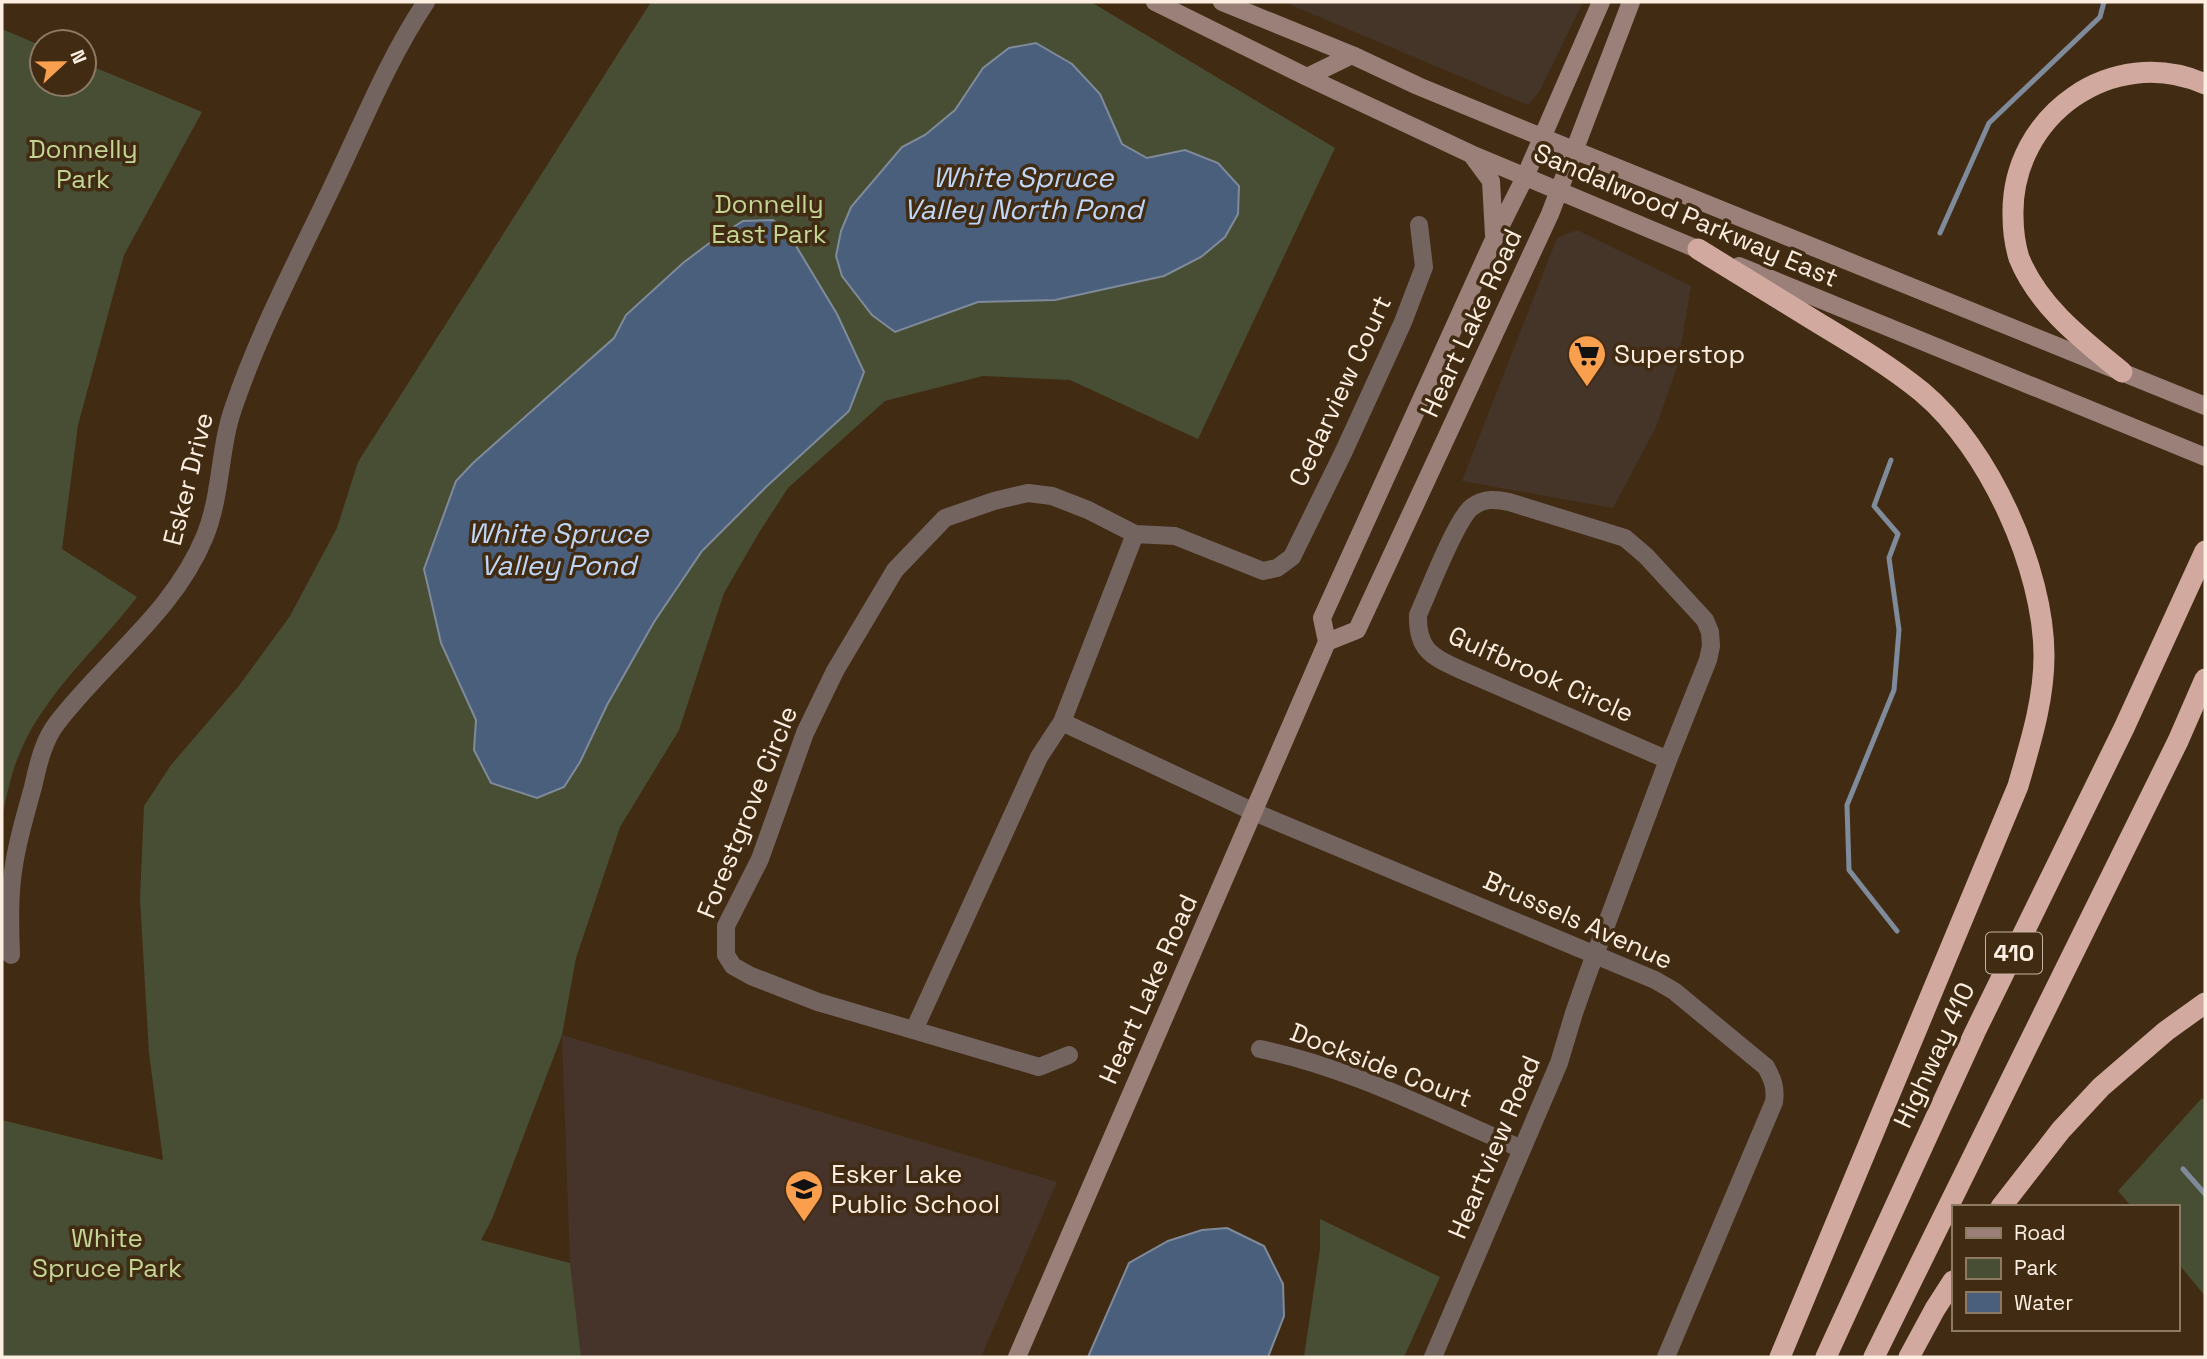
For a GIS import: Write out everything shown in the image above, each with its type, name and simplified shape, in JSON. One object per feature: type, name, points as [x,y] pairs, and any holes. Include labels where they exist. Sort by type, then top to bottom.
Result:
[{"type":"highway","points":[[2122,372],[2064,324],[2028,275],[2018,256],[2015,236],[2015,181],[2021,162],[2050,117],[2073,96],[2094,84],[2123,74],[2148,72],[2177,74],[2205,84]]},
{"type":"highway","points":[[1698,249],[1884,363],[1923,394],[1952,422],[1992,484],[2029,565],[2038,602],[2044,656],[2042,687],[2034,731],[2018,786],[1780,1357]]},
{"type":"highway","name":"Highway 410","points":[[1826,1357],[1975,1032],[2124,728],[2205,551]]},
{"type":"highway","name":"410","points":[[1874,1357],[2178,741],[2205,679]]},
{"type":"highway","points":[[2003,1205],[2061,1130],[2101,1087],[2166,1031],[2205,1003]]},
{"type":"highway","points":[[1909,1357],[1952,1283]]},
{"type":"main road","name":"Sandalwood Parkway East","points":[[1155,2],[1307,78],[1471,154],[2205,457]]},
{"type":"main road","name":"Sandalwood Parkway East","points":[[1222,2],[1352,55],[1418,86],[2205,406]]},
{"type":"main road","name":"Heart Lake Road","points":[[1017,1357],[1327,642],[1322,618],[1495,237],[1525,177],[1601,2]]},
{"type":"main road","name":"Heart Lake Road","points":[[1327,642],[1357,630],[1560,191],[1631,2]]},
{"type":"main road","points":[[1307,78],[1352,55]]},
{"type":"main road","points":[[1471,154],[1491,181],[1495,237]]},
{"type":"street","name":"Esker Drive","points":[[11,955],[8,865],[43,749],[56,724],[164,606],[191,567],[207,533],[233,409],[247,372],[375,97],[409,27],[426,2]]},
{"type":"street","name":"Cedarview Court","points":[[1277,568],[1292,557],[1403,322],[1424,267],[1419,225]]},
{"type":"street","name":"Forestgrove Circle","points":[[1069,1055],[1039,1067],[818,1002],[751,976],[733,966],[726,955],[726,926],[760,859],[805,733],[835,671],[895,570],[945,518],[994,501],[1028,494],[1052,496],[1088,510],[1135,534],[1175,536],[1263,571],[1277,568]]},
{"type":"street","name":"Gulfbrook Circle","points":[[1596,954],[1708,660],[1710,632],[1697,610],[1646,556],[1625,538],[1496,499],[1484,500],[1474,505],[1465,513],[1418,615],[1418,629],[1425,650],[1461,670],[1668,760]]},
{"type":"street","points":[[914,1030],[1039,757],[1062,722],[1135,534]]},
{"type":"street","name":"Brussels Avenue","points":[[1062,722],[1254,812],[1655,979],[1674,991],[1766,1067],[1774,1081],[1774,1102],[1666,1357]]},
{"type":"street","name":"Heartview Road","points":[[1433,1357],[1559,1063],[1596,954]]},
{"type":"street","name":"Dockside Court","points":[[1259,1049],[1292,1055],[1369,1083],[1522,1149]]},
{"type":"shaded area","points":[[1284,2],[1583,2],[1539,92],[1528,105]]},
{"type":"shaded area","points":[[1577,230],[1691,286],[1678,364],[1656,427],[1613,508],[1462,481],[1557,238]]},
{"type":"shaded area","name":"Esker Lake Public School","points":[[562,1035],[1057,1182],[981,1357],[581,1357],[570,1263]]},
{"type":"green space","points":[[651,2],[1091,2],[1335,148],[1198,439],[1070,380],[983,376],[885,401],[788,488],[760,531],[724,593],[679,730],[620,827],[576,958],[562,1035],[492,1219],[481,1240],[570,1263],[581,1357],[2,1357],[2,1120],[163,1160],[149,1053],[140,899],[144,806],[171,765],[238,687],[290,616],[337,528],[358,462]]},
{"type":"green space","name":"Donnelly Park","points":[[2,29],[28,40],[28,98],[98,98],[98,69],[202,112],[124,255],[78,425],[62,549],[137,597],[44,709],[21,750],[2,817]]},
{"type":"green space","points":[[2202,1098],[2205,1102],[2205,1296],[2179,1264],[2179,1205],[2130,1205],[2118,1191]]},
{"type":"green space","points":[[1320,1219],[1440,1277],[1404,1357],[1304,1357],[1320,1249]]},
{"type":"water","name":"White Spruce Valley North Pond","points":[[1036,43],[1072,64],[1100,94],[1122,144],[1147,158],[1185,150],[1218,163],[1239,186],[1238,214],[1225,237],[1201,257],[1164,276],[1055,300],[978,302],[895,332],[872,315],[842,276],[836,256],[841,231],[851,207],[902,147],[925,135],[955,110],[983,68],[1009,48]]},
{"type":"water","name":"White Spruce Valley Pond","points":[[773,220],[787,231],[837,314],[864,372],[849,411],[767,486],[702,551],[654,622],[564,787],[537,798],[491,783],[474,750],[476,720],[441,643],[424,569],[456,481],[614,338],[626,315],[683,263],[743,221]]},
{"type":"water","points":[[1227,1228],[1264,1246],[1283,1284],[1284,1316],[1268,1357],[1088,1357],[1129,1263],[1168,1241],[1202,1230]]},
{"type":"waterway","points":[[1940,233],[1989,123],[2100,17],[2104,2]]},
{"type":"waterway","points":[[1891,460],[1874,506],[1898,534],[1889,558],[1899,630],[1894,690],[1847,805],[1849,870],[1897,931]]},
{"type":"waterway","points":[[2183,1169],[2205,1194]]},
{"type":"place","name":"Superstop","points":[[1587,388]]},
{"type":"place","name":"Esker Lake Public School","points":[[804,1223]]},
{"type":"park label","name":"Donnelly East Park","points":[[769,218]]},
{"type":"park label","name":"White Spruce Park","points":[[107,1253]]}]
